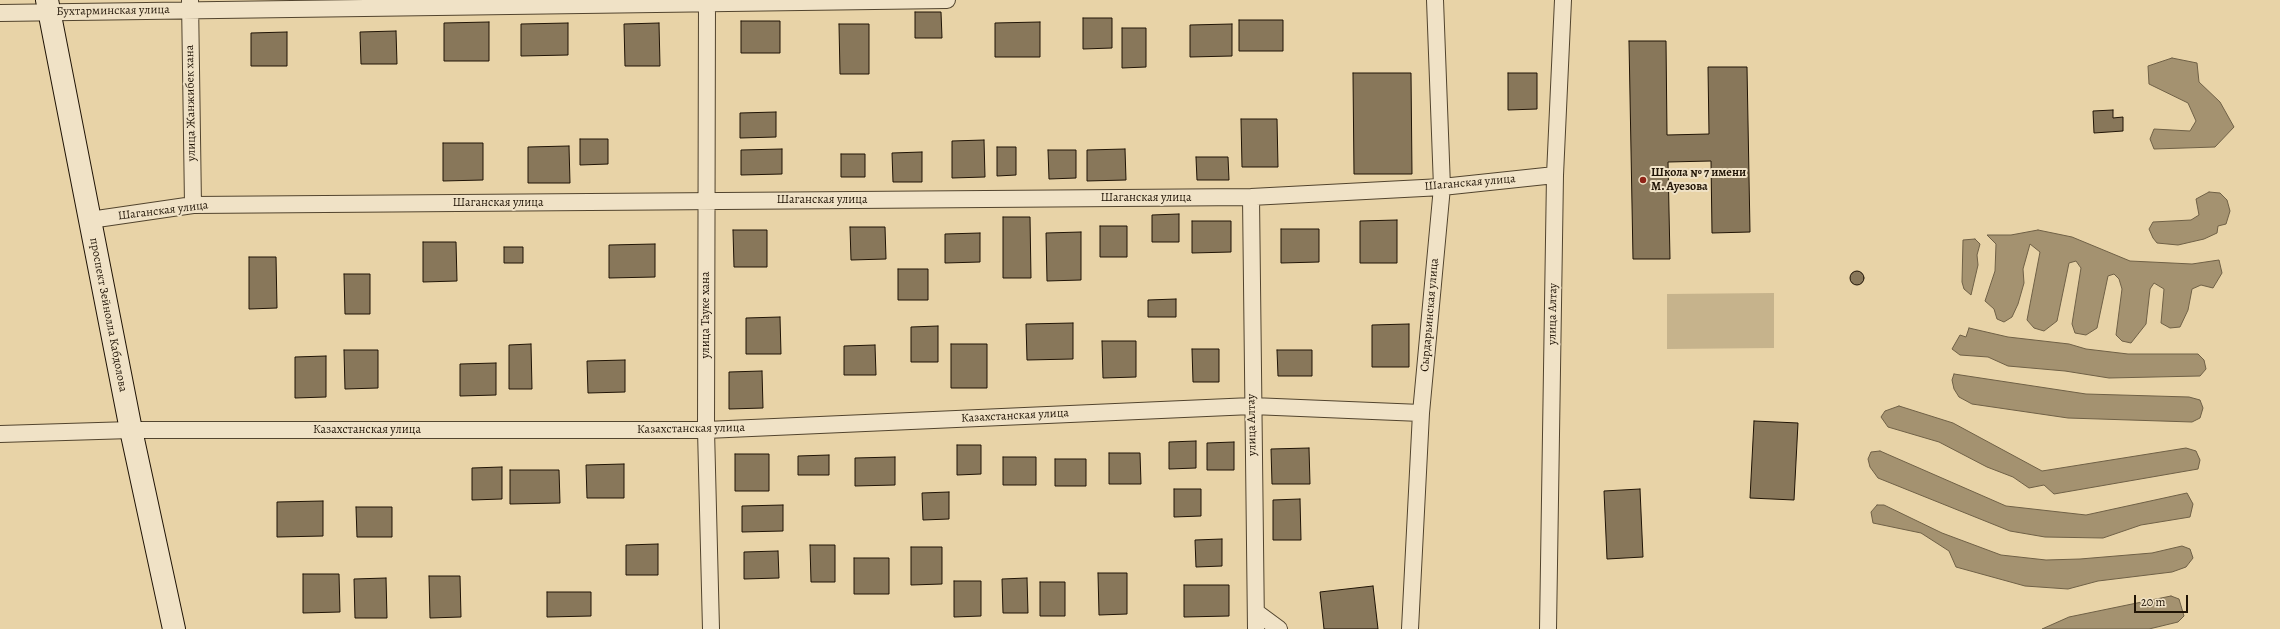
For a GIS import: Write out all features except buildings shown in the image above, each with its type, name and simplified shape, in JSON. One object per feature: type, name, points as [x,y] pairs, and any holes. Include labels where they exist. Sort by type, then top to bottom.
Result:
[{"type":"main road","name":"проспект Зейнолла Кабдолова","points":[[49,6],[131,430],[174,629]]},
{"type":"street","name":"Бухтарминская улица","points":[[0,13],[49,6],[946,0]]},
{"type":"street","name":"Сырдарьинская улица","points":[[1410,629],[1421,413],[1442,187],[1435,0]]},
{"type":"street","name":"улица Алтау","points":[[1548,629],[1555,175],[1563,0]]},
{"type":"street","name":"улица Тауке хана","points":[[707,2],[706,430],[711,629]]},
{"type":"street","name":"улица Жанжибек хана","points":[[190,5],[193,205]]},
{"type":"street","name":"Шаганская улица","points":[[90,220],[193,205],[1251,197],[1442,187],[1555,175]]},
{"type":"street","name":"улица Алтау","points":[[1251,197],[1252,406],[1256,629]]},
{"type":"street","name":"Казахстанская улица","points":[[0,434],[131,430],[706,430],[1252,406],[1421,413]]},
{"type":"street","points":[[1256,612],[1279,629]]},
{"type":"shaded area","points":[[2172,58],[2197,63],[2199,82],[2220,102],[2234,127],[2215,147],[2154,149],[2150,139],[2154,129],[2190,131],[2196,121],[2188,103],[2149,84],[2148,66]]},
{"type":"shaded area","points":[[2209,192],[2220,193],[2227,200],[2230,211],[2226,224],[2218,226],[2217,233],[2204,239],[2178,245],[2157,243],[2149,229],[2153,222],[2191,220],[2199,215],[2196,199]]},
{"type":"shaded area","points":[[2038,230],[2072,237],[2130,261],[2192,264],[2219,260],[2222,273],[2213,288],[2201,285],[2192,289],[2188,310],[2180,327],[2170,328],[2161,323],[2164,289],[2154,283],[2150,289],[2146,324],[2131,343],[2122,341],[2116,335],[2122,289],[2119,279],[2114,274],[2108,276],[2097,328],[2086,335],[2075,333],[2072,324],[2081,268],[2076,261],[2069,263],[2057,321],[2044,331],[2034,328],[2027,320],[2040,252],[2030,244],[2023,269],[2024,283],[2018,304],[2012,317],[2004,322],[1997,319],[1994,309],[1985,301],[1995,271],[1996,244],[1987,235],[2011,235]]},
{"type":"shaded area","points":[[1975,239],[1980,244],[1977,255],[1978,265],[1971,295],[1964,289],[1962,282],[1963,240]]},
{"type":"shaded area","points":[[1774,293],[1774,348],[1667,349],[1667,294]]},
{"type":"shaded area","points":[[1969,328],[2008,337],[2069,344],[2086,349],[2128,354],[2198,354],[2204,360],[2206,369],[2200,376],[2109,378],[2065,371],[2008,366],[1988,357],[1960,355],[1952,349],[1960,335],[1966,337]]},
{"type":"shaded area","points":[[1954,374],[2086,394],[2189,397],[2200,400],[2203,408],[2200,418],[2192,422],[2068,418],[1972,404],[1959,397],[1954,389],[1952,380]]},
{"type":"shaded area","points":[[1899,406],[1953,423],[2042,471],[2186,448],[2196,451],[2200,460],[2198,469],[2054,494],[2044,485],[2029,488],[2013,477],[1987,467],[1939,442],[1888,427],[1881,417],[1885,411]]},
{"type":"shaded area","points":[[1880,451],[2006,506],[2086,515],[2187,493],[2193,504],[2190,517],[2141,525],[2103,538],[2045,537],[2010,531],[1878,478],[1870,467],[1868,459],[1871,452]]},
{"type":"shaded area","points":[[1877,505],[1884,505],[1942,533],[2001,555],[2046,560],[2080,559],[2152,553],[2182,546],[2190,549],[2193,558],[2186,567],[2172,572],[2098,581],[2068,589],[2025,586],[1956,567],[1949,551],[1921,533],[1873,523],[1871,512]]},
{"type":"shaded area","points":[[2171,596],[2179,599],[2184,616],[2178,622],[2149,629],[2042,629],[2069,617]]},
{"type":"place","name":"Школа № 7 имени М. Ауезова","points":[[1643,180]]}]
